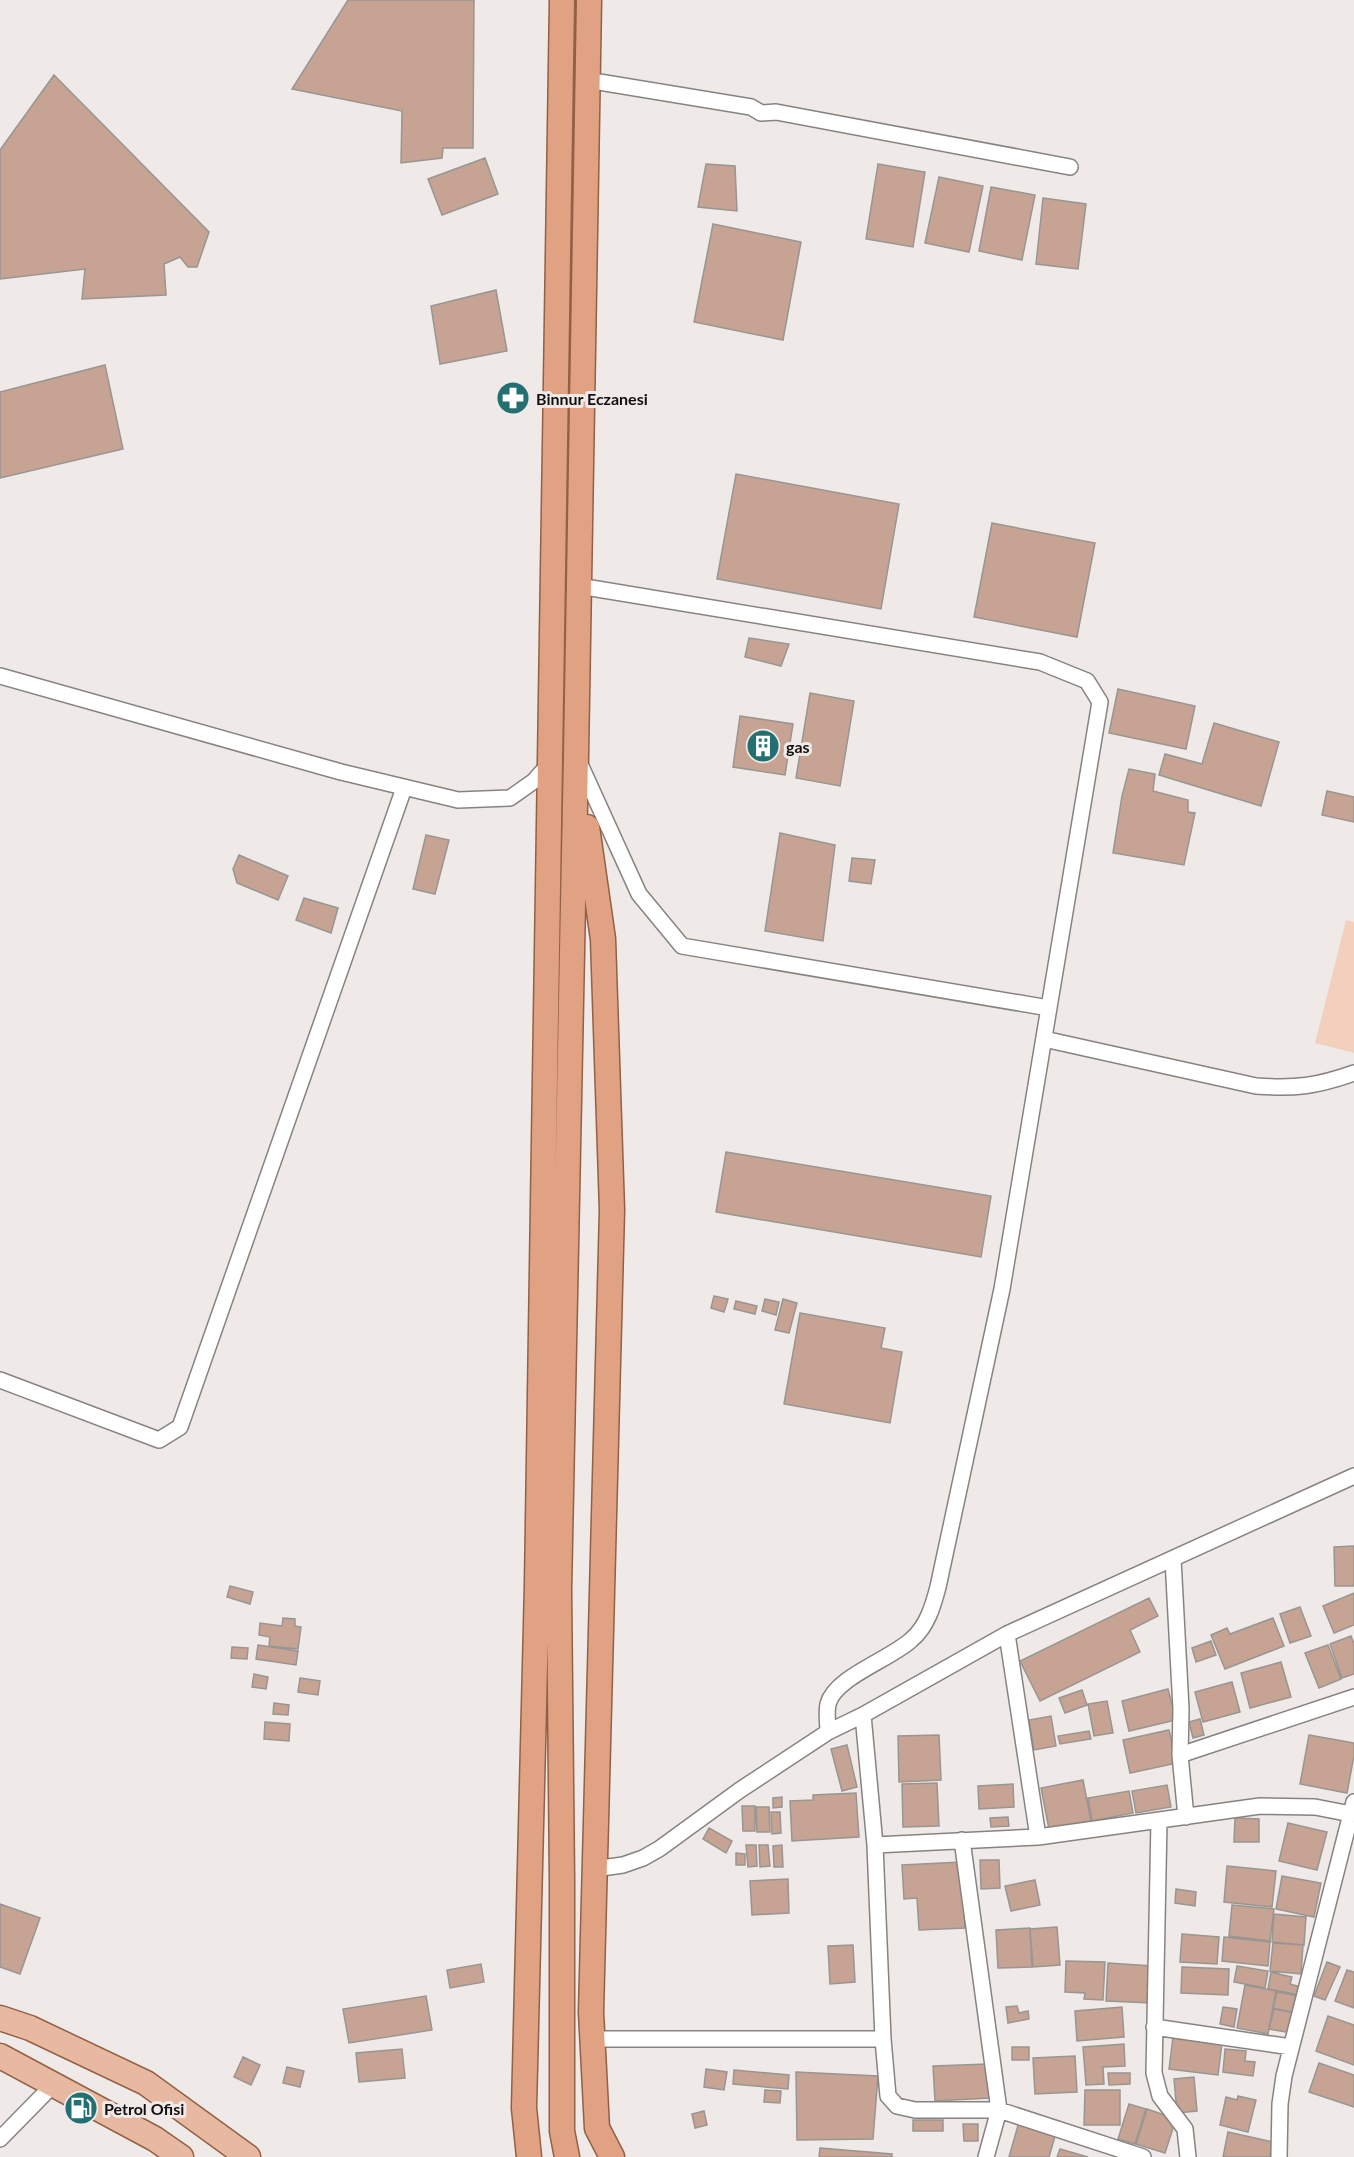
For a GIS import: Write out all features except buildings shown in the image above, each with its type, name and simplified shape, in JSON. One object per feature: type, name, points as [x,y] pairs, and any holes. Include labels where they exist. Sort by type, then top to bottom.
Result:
[{"type":"highway","points":[[529,2157],[524,2108],[537,1572],[562,0]]},
{"type":"highway","points":[[567,2157],[562,2131],[559,1590],[589,0]]},
{"type":"highway","points":[[576,756],[603,939],[612,1210],[591,2012],[597,2128],[612,2157]]},
{"type":"main road","points":[[0,2018],[30,2028],[146,2083],[248,2157]]},
{"type":"main road","points":[[1,2057],[155,2139],[181,2157]]},
{"type":"street","points":[[587,80],[751,107],[762,113],[776,112],[1070,167]]},
{"type":"street","points":[[579,586],[1040,662],[1087,681],[1100,702],[1002,1289],[955,1516],[932,1610],[913,1640],[852,1678],[833,1694],[828,1704],[828,1732]]},
{"type":"street","points":[[0,676],[341,772],[458,800],[510,798],[534,781],[550,762]]},
{"type":"street","points":[[576,756],[639,894],[682,946],[1049,1008]]},
{"type":"street","points":[[0,1380],[159,1440],[180,1427],[404,788]]},
{"type":"street","points":[[1044,1039],[1256,1086],[1304,1087],[1324,1084],[1354,1073]]},
{"type":"street","points":[[594,1869],[623,1865],[659,1849],[740,1790],[828,1732],[863,1715],[1006,1634],[1354,1476]]},
{"type":"street","points":[[1173,1558],[1181,1709],[1180,1755],[1186,1817]]},
{"type":"street","points":[[1006,1634],[1038,1837]]},
{"type":"street","points":[[1180,1755],[1354,1697]]},
{"type":"street","points":[[863,1715],[875,1845],[883,2039],[888,2096],[897,2106],[915,2110],[999,2110],[1143,2157]]},
{"type":"street","points":[[875,1845],[1038,1837],[1260,1806],[1315,1807],[1352,1818],[1291,2048],[1280,2104],[1279,2157]]},
{"type":"street","points":[[1159,1821],[1154,2073],[1160,2096],[1185,2129],[1188,2157]]},
{"type":"street","points":[[962,1840],[999,2110],[986,2157]]},
{"type":"street","points":[[1154,2027],[1291,2048]]},
{"type":"street","points":[[592,2039],[883,2039]]},
{"type":"street","points":[[0,2139],[54,2084]]},
{"type":"shaded area","points":[[1346,920],[1354,922],[1354,1053],[1315,1043]]},
{"type":"place","name":"Binnur Eczanesi","points":[[513,398]]},
{"type":"place","name":"gas","points":[[763,746]]},
{"type":"place","name":"Petrol Ofisi","points":[[81,2108]]}]
